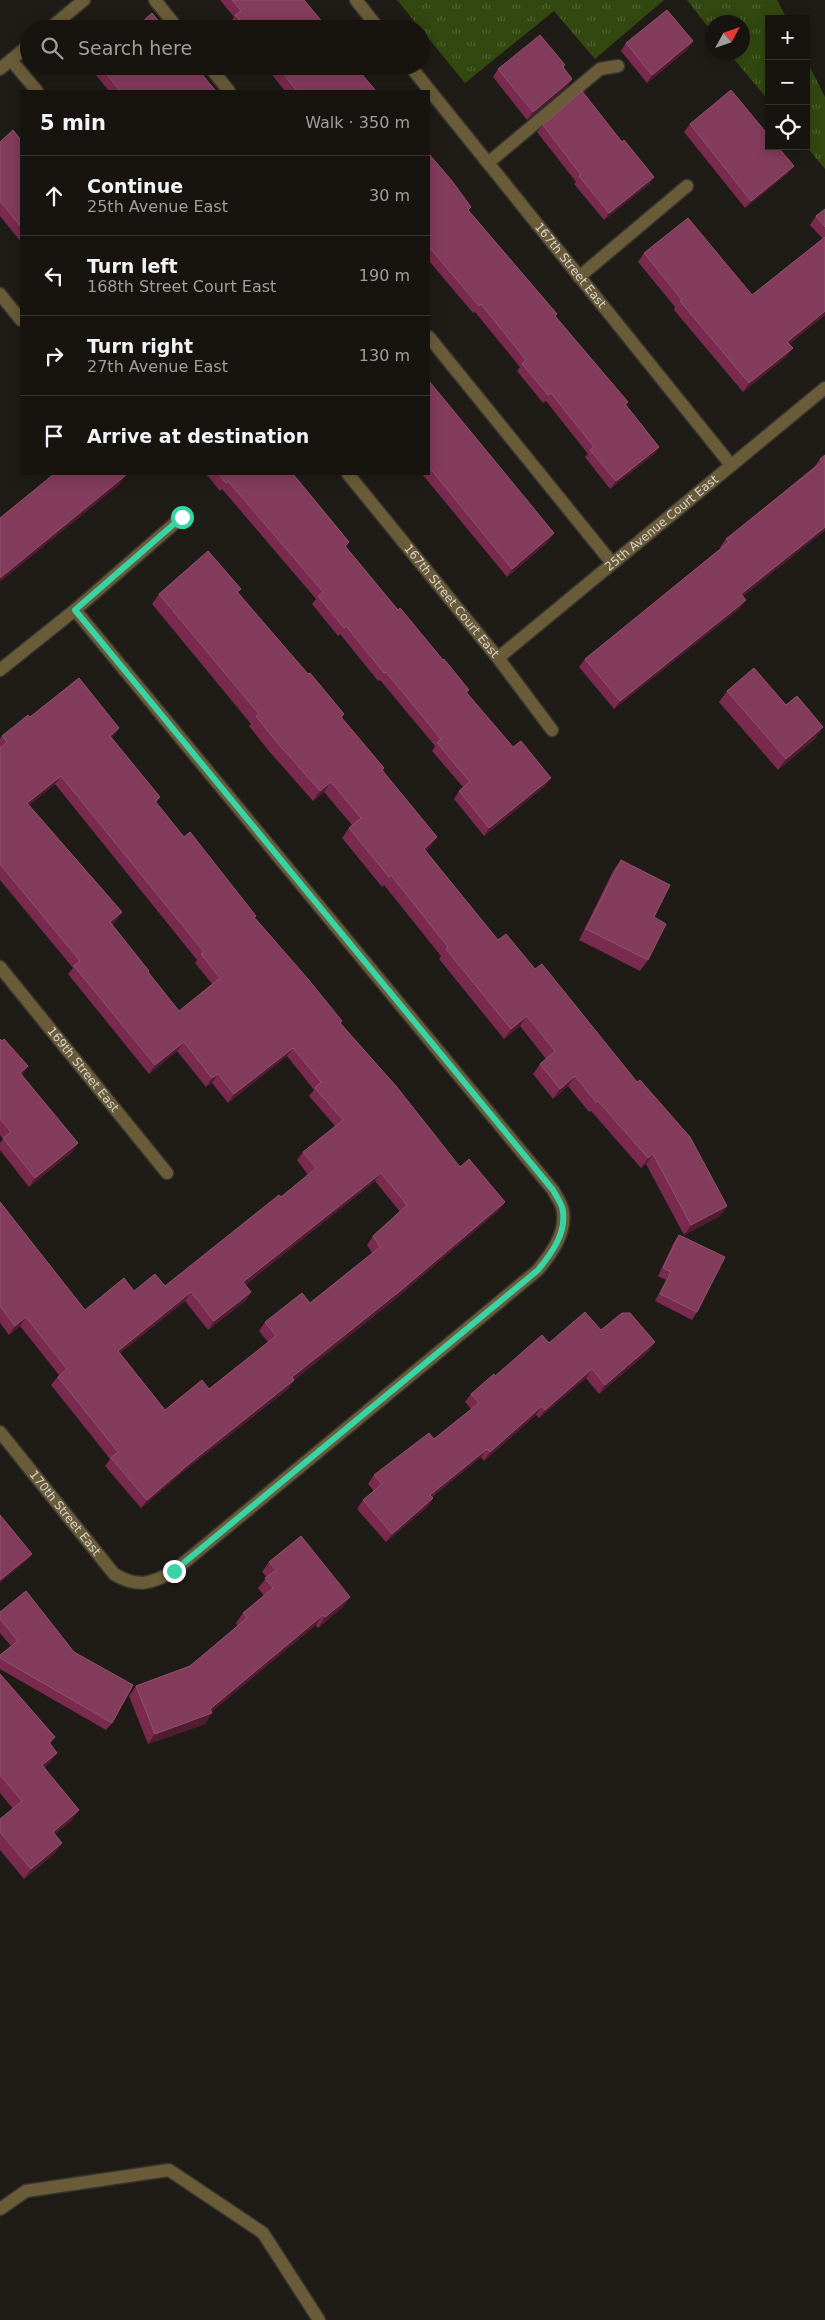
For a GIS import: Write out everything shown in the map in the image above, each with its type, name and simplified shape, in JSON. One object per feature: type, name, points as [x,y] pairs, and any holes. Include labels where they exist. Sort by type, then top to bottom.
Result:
[{"type":"street","points":[[60,20],[84,0]]},
{"type":"street","points":[[155,0],[171,20]]},
{"type":"street","points":[[356,0],[372,20]]},
{"type":"street","points":[[0,69],[20,52]]},
{"type":"street","points":[[11,60],[20,71]]},
{"type":"street","points":[[488,163],[600,69],[618,66]]},
{"type":"street","points":[[24,75],[36,90]]},
{"type":"street","points":[[216,75],[228,90]]},
{"type":"street","name":"167th Street East","points":[[417,75],[429,90]]},
{"type":"street","name":"167th Street East","points":[[430,91],[731,465]]},
{"type":"street","points":[[579,277],[687,186]]},
{"type":"street","points":[[0,294],[20,319]]},
{"type":"street","points":[[430,338],[612,563]]},
{"type":"street","name":"25th Avenue Court East","points":[[498,658],[825,388]]},
{"type":"street","name":"167th Street Court East","points":[[349,475],[498,658],[552,730]]},
{"type":"street","points":[[0,670],[75,610],[182,517]]},
{"type":"street","name":"170th Street East","points":[[0,1432],[114,1574],[137,1584],[156,1580],[174,1571],[538,1270],[554,1250],[562,1226],[564,1211],[553,1190],[75,610]]},
{"type":"street","name":"169th Street East","points":[[0,967],[167,1173]]},
{"type":"street","points":[[0,2209],[26,2191],[169,2170],[263,2233],[319,2320]]},
{"type":"green space","points":[[397,0],[664,0],[595,59],[554,11],[465,83],[430,40],[430,20],[413,20]]},
{"type":"green space","points":[[687,0],[777,0],[785,15],[765,15],[765,96],[735,60],[750,60],[750,15],[705,15],[705,23]]},
{"type":"green space","points":[[810,67],[825,97],[825,169],[809,150]]},
{"type":"building","points":[[232,0],[304,0],[321,20],[239,20],[235,15],[241,11]]},
{"type":"building","points":[[667,10],[693,41],[652,75],[626,43]]},
{"type":"building","points":[[152,13],[158,20],[144,20]]},
{"type":"building","points":[[540,35],[565,65],[563,67],[572,79],[533,112],[498,69]]},
{"type":"building","points":[[107,75],[202,75],[215,90],[119,90]]},
{"type":"building","points":[[284,75],[363,75],[375,90],[296,90]]},
{"type":"building","points":[[731,90],[765,131],[765,150],[780,150],[794,166],[751,201],[690,124]]},
{"type":"building","points":[[582,91],[622,142],[624,140],[654,177],[609,213],[579,176],[581,175],[543,125]]},
{"type":"building","points":[[13,130],[20,139],[20,226],[0,201],[0,142]]},
{"type":"building","points":[[430,155],[471,207],[468,210],[557,314],[555,316],[628,402],[625,404],[659,447],[616,481],[590,450],[594,447],[551,393],[548,395],[522,364],[526,360],[481,304],[479,306],[430,248]]},
{"type":"building","points":[[825,209],[825,227],[816,216]]},
{"type":"building","points":[[688,218],[752,295],[825,237],[825,311],[787,342],[793,348],[749,383],[680,301],[682,300],[644,253]]},
{"type":"building","points":[[430,382],[554,533],[512,569],[430,468]]},
{"type":"building","points":[[825,455],[825,527],[741,594],[746,600],[620,701],[585,659],[729,542],[726,539],[822,462],[820,459]]},
{"type":"building","points":[[53,475],[126,475],[0,578],[0,518]]},
{"type":"building","points":[[219,475],[294,475],[349,542],[345,546],[398,610],[400,608],[444,659],[469,690],[466,692],[513,747],[521,741],[551,778],[489,828],[459,791],[470,782],[437,743],[441,739],[386,672],[384,673],[346,626],[344,628],[318,596],[323,592],[228,481],[226,483]]},
{"type":"building","points":[[208,551],[241,589],[237,592],[344,714],[341,717],[384,768],[382,770],[437,837],[424,849],[498,940],[506,934],[535,969],[542,964],[637,1082],[640,1080],[690,1137],[727,1206],[691,1225],[653,1154],[648,1158],[598,1101],[596,1102],[575,1076],[560,1089],[540,1064],[555,1051],[527,1016],[511,1029],[446,949],[448,947],[391,875],[389,877],[349,828],[361,818],[331,782],[320,791],[275,740],[256,716],[259,714],[159,594]]},
{"type":"building","points":[[754,668],[786,705],[797,696],[823,727],[786,759],[727,691]]},
{"type":"building","points":[[79,678],[119,728],[110,736],[160,797],[155,801],[184,837],[190,832],[256,916],[254,917],[308,979],[342,1021],[340,1023],[396,1086],[460,1167],[469,1159],[505,1202],[400,1291],[292,1377],[294,1380],[147,1500],[111,1458],[118,1452],[58,1377],[67,1369],[26,1317],[15,1326],[0,1306],[0,1202],[85,1310],[124,1278],[134,1291],[155,1274],[165,1286],[279,1195],[281,1197],[316,1168],[303,1152],[343,1120],[315,1088],[321,1082],[293,1048],[234,1094],[218,1074],[212,1078],[184,1042],[155,1065],[74,966],[80,961],[0,864],[0,748],[7,742],[2,736],[28,715],[30,717]],"holes":[[[61,776],[204,952],[201,954],[220,978],[179,1011],[110,922],[122,912],[27,803]],[[381,1173],[407,1205],[373,1236],[380,1247],[310,1303],[302,1293],[265,1322],[276,1336],[209,1389],[202,1380],[165,1410],[118,1351],[191,1292],[214,1321],[251,1292],[243,1282]]]},
{"type":"building","points":[[621,860],[670,885],[654,917],[666,924],[648,960],[586,929]]},
{"type":"building","points":[[0,1039],[2,1041],[4,1039],[28,1066],[20,1073],[78,1143],[35,1178],[3,1138],[11,1132],[0,1119]]},
{"type":"building","points":[[679,1235],[725,1257],[697,1312],[660,1294],[671,1272],[663,1268]]},
{"type":"building","points":[[585,1312],[601,1330],[622,1313],[630,1313],[655,1342],[605,1385],[592,1369],[545,1410],[542,1406],[490,1452],[487,1449],[430,1495],[433,1498],[392,1534],[363,1500],[382,1484],[374,1475],[429,1433],[434,1439],[479,1403],[471,1394],[494,1374],[495,1376],[542,1335],[549,1343]]},
{"type":"building","points":[[0,1515],[32,1554],[0,1580]]},
{"type":"building","points":[[301,1536],[350,1597],[325,1617],[323,1615],[210,1709],[212,1713],[155,1734],[136,1686],[190,1666],[247,1618],[243,1613],[273,1588],[265,1578],[276,1570],[269,1562]]},
{"type":"building","points":[[26,1591],[74,1652],[133,1685],[112,1723],[0,1658],[0,1655],[18,1641],[0,1619],[0,1612]]},
{"type":"building","points":[[0,1674],[55,1737],[49,1742],[57,1753],[42,1765],[79,1810],[53,1832],[62,1843],[31,1869],[0,1832],[0,1819],[22,1801],[0,1775]]},
{"type":"route","points":[[174,1571],[538,1270],[554,1250],[562,1226],[564,1211],[553,1190],[75,610],[182,517]]}]
